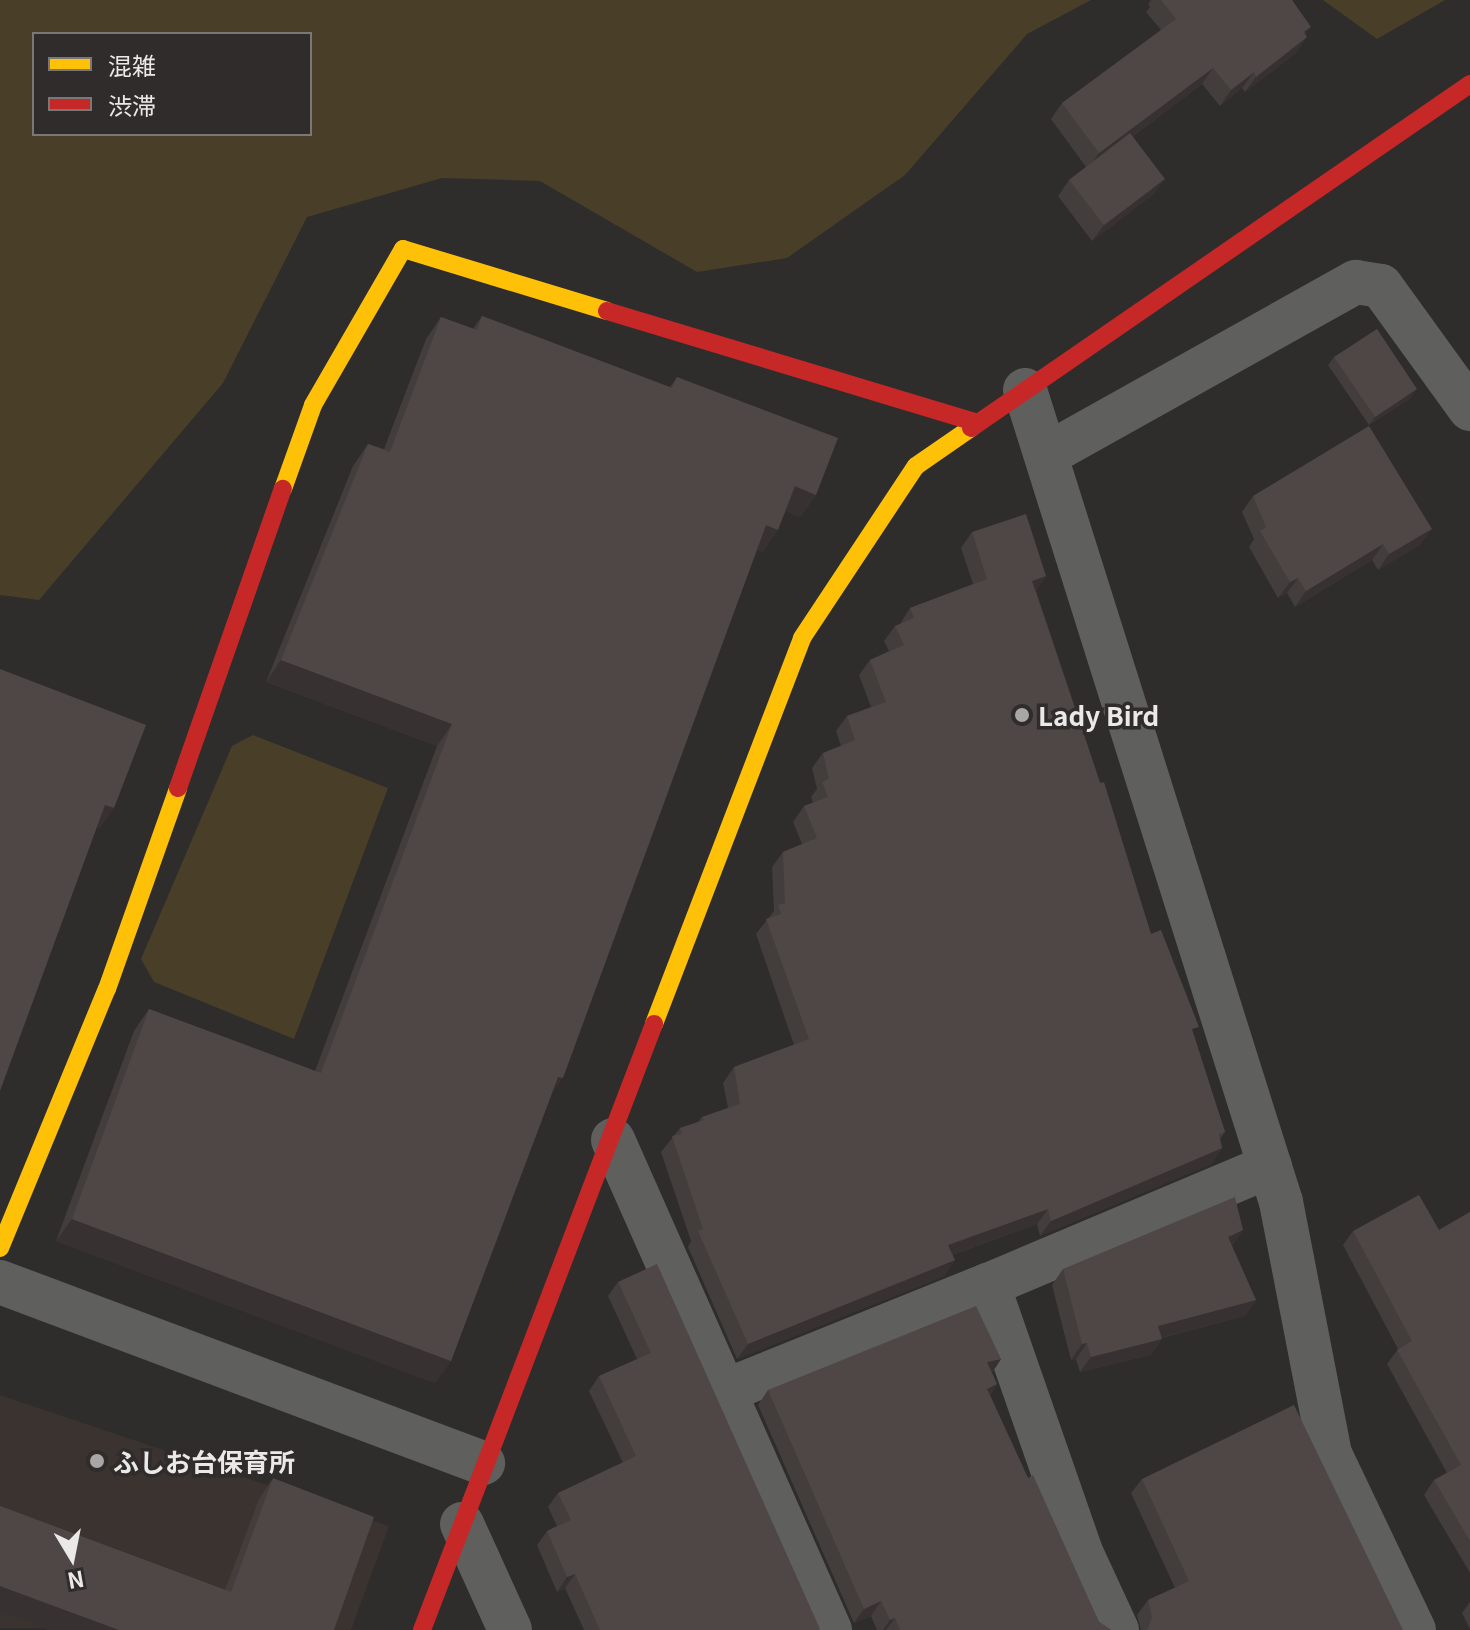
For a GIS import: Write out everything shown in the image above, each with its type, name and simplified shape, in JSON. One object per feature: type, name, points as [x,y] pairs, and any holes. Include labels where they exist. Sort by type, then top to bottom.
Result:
[{"type":"street","points":[[422,1630],[483,1463],[613,1140],[802,638],[916,466],[1470,84]]},
{"type":"street","points":[[0,1248],[107,989],[313,405],[403,249],[977,423]]},
{"type":"street","points":[[1046,455],[1356,282],[1381,286],[1470,409]]},
{"type":"street","points":[[1025,390],[1270,1166],[1330,1454],[1414,1630]]},
{"type":"street","points":[[613,1140],[830,1630]]},
{"type":"street","points":[[725,1391],[1270,1166]]},
{"type":"street","points":[[0,1282],[483,1463]]},
{"type":"street","points":[[988,1285],[1081,1552],[1117,1630]]},
{"type":"street","points":[[462,1524],[510,1630]]},
{"type":"shaded area","points":[[0,0],[1091,0],[1027,34],[905,175],[787,258],[697,272],[540,181],[442,178],[307,217],[223,383],[39,600],[0,595]]},
{"type":"shaded area","points":[[1323,0],[1445,0],[1377,39]]},
{"type":"shaded area","points":[[253,735],[388,788],[294,1039],[154,982],[141,959],[232,746]]},
{"type":"shaded area","name":"ふしお台保育所","points":[[0,1395],[389,1526],[351,1630],[0,1628]]},
{"type":"building","points":[[1161,0],[1292,0],[1311,27],[1304,32],[1307,37],[1256,77],[1254,72],[1231,90],[1213,68],[1099,153],[1062,103],[1176,19]]},
{"type":"building","points":[[1130,133],[1165,179],[1104,225],[1069,180]]},
{"type":"building","points":[[482,316],[672,388],[677,377],[838,438],[816,495],[795,486],[778,530],[766,525],[563,1078],[558,1077],[451,1361],[72,1219],[149,1009],[321,1073],[452,724],[281,660],[368,444],[390,452],[441,317],[477,330]]},
{"type":"building","points":[[1377,329],[1417,389],[1375,417],[1334,357]]},
{"type":"building","points":[[1369,426],[1432,529],[1389,554],[1383,544],[1306,591],[1298,578],[1290,582],[1260,531],[1266,527],[1253,496]]},
{"type":"building","points":[[1026,514],[1046,576],[1032,581],[1100,783],[1104,782],[1151,934],[1161,930],[1199,1027],[1192,1029],[1225,1132],[1219,1134],[1222,1148],[1051,1221],[1048,1209],[948,1245],[955,1260],[748,1344],[698,1231],[703,1229],[672,1136],[682,1134],[680,1128],[704,1120],[702,1117],[740,1104],[734,1067],[809,1039],[766,919],[781,914],[778,905],[785,903],[783,852],[817,838],[804,806],[828,797],[822,782],[829,779],[823,753],[855,740],[847,716],[886,702],[870,660],[904,645],[895,626],[914,618],[910,608],[987,579],[972,532]]},
{"type":"building","points":[[0,669],[146,725],[114,808],[105,805],[0,1091]]},
{"type":"building","points":[[1419,1195],[1439,1230],[1470,1212],[1470,1541],[1434,1480],[1461,1465],[1397,1350],[1412,1341],[1353,1231]]},
{"type":"building","points":[[1235,1197],[1243,1230],[1228,1237],[1256,1300],[1158,1326],[1162,1339],[1091,1357],[1087,1343],[1082,1344],[1063,1269]]},
{"type":"building","points":[[657,1264],[818,1630],[600,1630],[575,1574],[567,1577],[547,1531],[571,1520],[558,1493],[636,1456],[599,1376],[651,1353],[618,1282]]},
{"type":"building","points":[[976,1306],[1001,1359],[987,1362],[997,1384],[987,1389],[1028,1478],[1033,1475],[1099,1622],[1111,1630],[900,1630],[895,1618],[890,1620],[881,1601],[864,1609],[768,1390]]},
{"type":"building","points":[[1294,1405],[1403,1630],[1146,1630],[1152,1617],[1148,1600],[1189,1581],[1142,1479]]},
{"type":"building","points":[[273,1478],[374,1517],[334,1630],[119,1630],[0,1586],[0,1506],[231,1592]]},
{"type":"traffic: slow","points":[[283,489],[313,405],[403,249],[607,311]]},
{"type":"traffic: slow","points":[[654,1024],[802,638],[916,466],[971,428]]},
{"type":"traffic: slow","points":[[0,1248],[107,989],[178,788]]},
{"type":"traffic: jam","points":[[971,428],[1470,84]]},
{"type":"traffic: jam","points":[[607,311],[977,423]]},
{"type":"traffic: jam","points":[[178,788],[283,489]]},
{"type":"traffic: jam","points":[[422,1630],[654,1024]]},
{"type":"place","name":"Lady Bird","points":[[1022,715]]},
{"type":"place","name":"ふしお台保育所","points":[[97,1461]]}]
